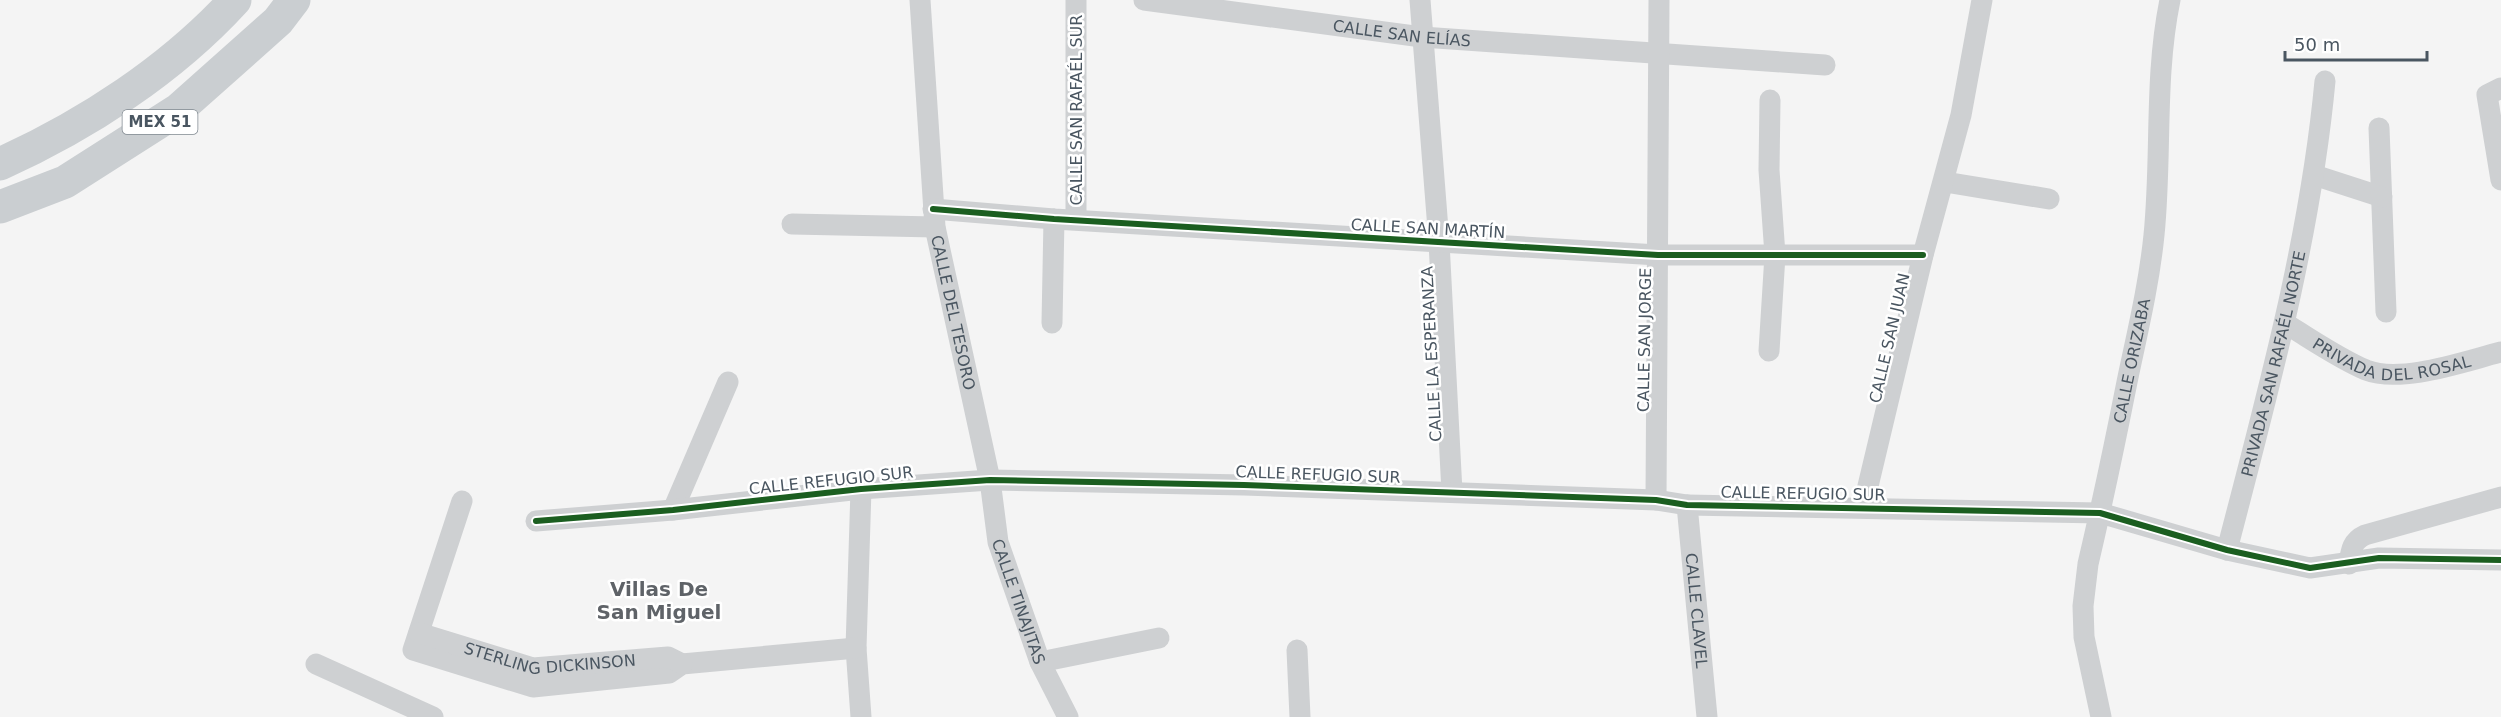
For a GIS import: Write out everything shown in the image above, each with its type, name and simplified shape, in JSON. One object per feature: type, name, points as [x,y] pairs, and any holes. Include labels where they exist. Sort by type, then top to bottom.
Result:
[{"type":"main road","name":"MEX 51","points":[[0,164],[45,144],[113,102],[180,53],[235,0]]},
{"type":"main road","name":"MEX 51","points":[[0,207],[65,182],[178,110],[278,21],[294,0]]},
{"type":"street","name":"CALLE DEL TESORO","points":[[920,0],[934,218],[990,480]]},
{"type":"street","name":"CALLE SAN RAFAÉL SUR","points":[[1076,0],[1076,219]]},
{"type":"street","name":"CALLE SAN ELÍAS","points":[[1144,0],[1225,5],[1422,37],[1825,65]]},
{"type":"street","name":"CALLE LA ESPERANZA","points":[[1420,0],[1439,242],[1452,492]]},
{"type":"street","name":"CALLE SAN JORGE","points":[[1656,500],[1659,0]]},
{"type":"street","name":"CALLE SAN JUAN","points":[[1863,507],[1923,255],[1945,182],[1961,115],[1982,0]]},
{"type":"street","name":"CALLE ORIZABA","points":[[2101,717],[2084,637],[2083,606],[2088,564],[2143,305],[2154,237],[2158,184],[2159,76],[2162,40],[2170,0]]},
{"type":"street","name":"PRIVADA SAN RAFAÉL NORTE","points":[[2227,550],[2286,324],[2314,175],[2325,81]]},
{"type":"street","points":[[2501,88],[2487,95],[2501,180]]},
{"type":"street","points":[[1769,351],[1775,255],[1769,170],[1770,100]]},
{"type":"street","points":[[2379,128],[2386,312]]},
{"type":"street","points":[[2314,175],[2382,197]]},
{"type":"street","points":[[1945,182],[2049,199]]},
{"type":"street","name":"CALLE SAN MARTÍN","points":[[792,224],[934,218],[1076,219],[1658,255],[1923,255]]},
{"type":"street","points":[[1052,323],[1054,219]]},
{"type":"street","name":"PRIVADA DEL ROSAL","points":[[2286,324],[2367,370],[2395,374],[2431,369],[2501,352]]},
{"type":"street","points":[[673,510],[728,382]]},
{"type":"street","name":"CALLE REFUGIO SUR","points":[[536,521],[673,510],[861,489],[990,480],[1452,492],[1656,500],[1687,505],[2100,513],[2227,550],[2310,568],[2379,558],[2501,560]]},
{"type":"street","name":"CALLE TINAJITAS","points":[[990,480],[998,542],[1040,662],[1068,717]]},
{"type":"street","points":[[861,489],[856,648],[861,717]]},
{"type":"street","points":[[2349,564],[2352,546],[2357,539],[2365,535],[2501,497]]},
{"type":"street","name":"STERLING DICKINSON","points":[[462,501],[413,650],[533,678],[662,665],[669,673],[682,664],[856,648]]},
{"type":"street","name":"CALLE CLAVEL","points":[[1687,505],[1707,717]]},
{"type":"street","points":[[1040,662],[1159,638]]},
{"type":"street","points":[[1297,650],[1300,717]]},
{"type":"street","points":[[316,664],[433,717]]},
{"type":"cycle path","points":[[933,209],[1054,219],[1658,255],[1923,255]]},
{"type":"cycle path","points":[[536,521],[673,510],[861,489],[990,480],[1244,485],[1656,500],[1687,505],[2100,513],[2227,550],[2310,568],[2379,558],[2501,560]]},
{"type":"district","name":"Villas De San Miguel","points":[[659,600]]}]
